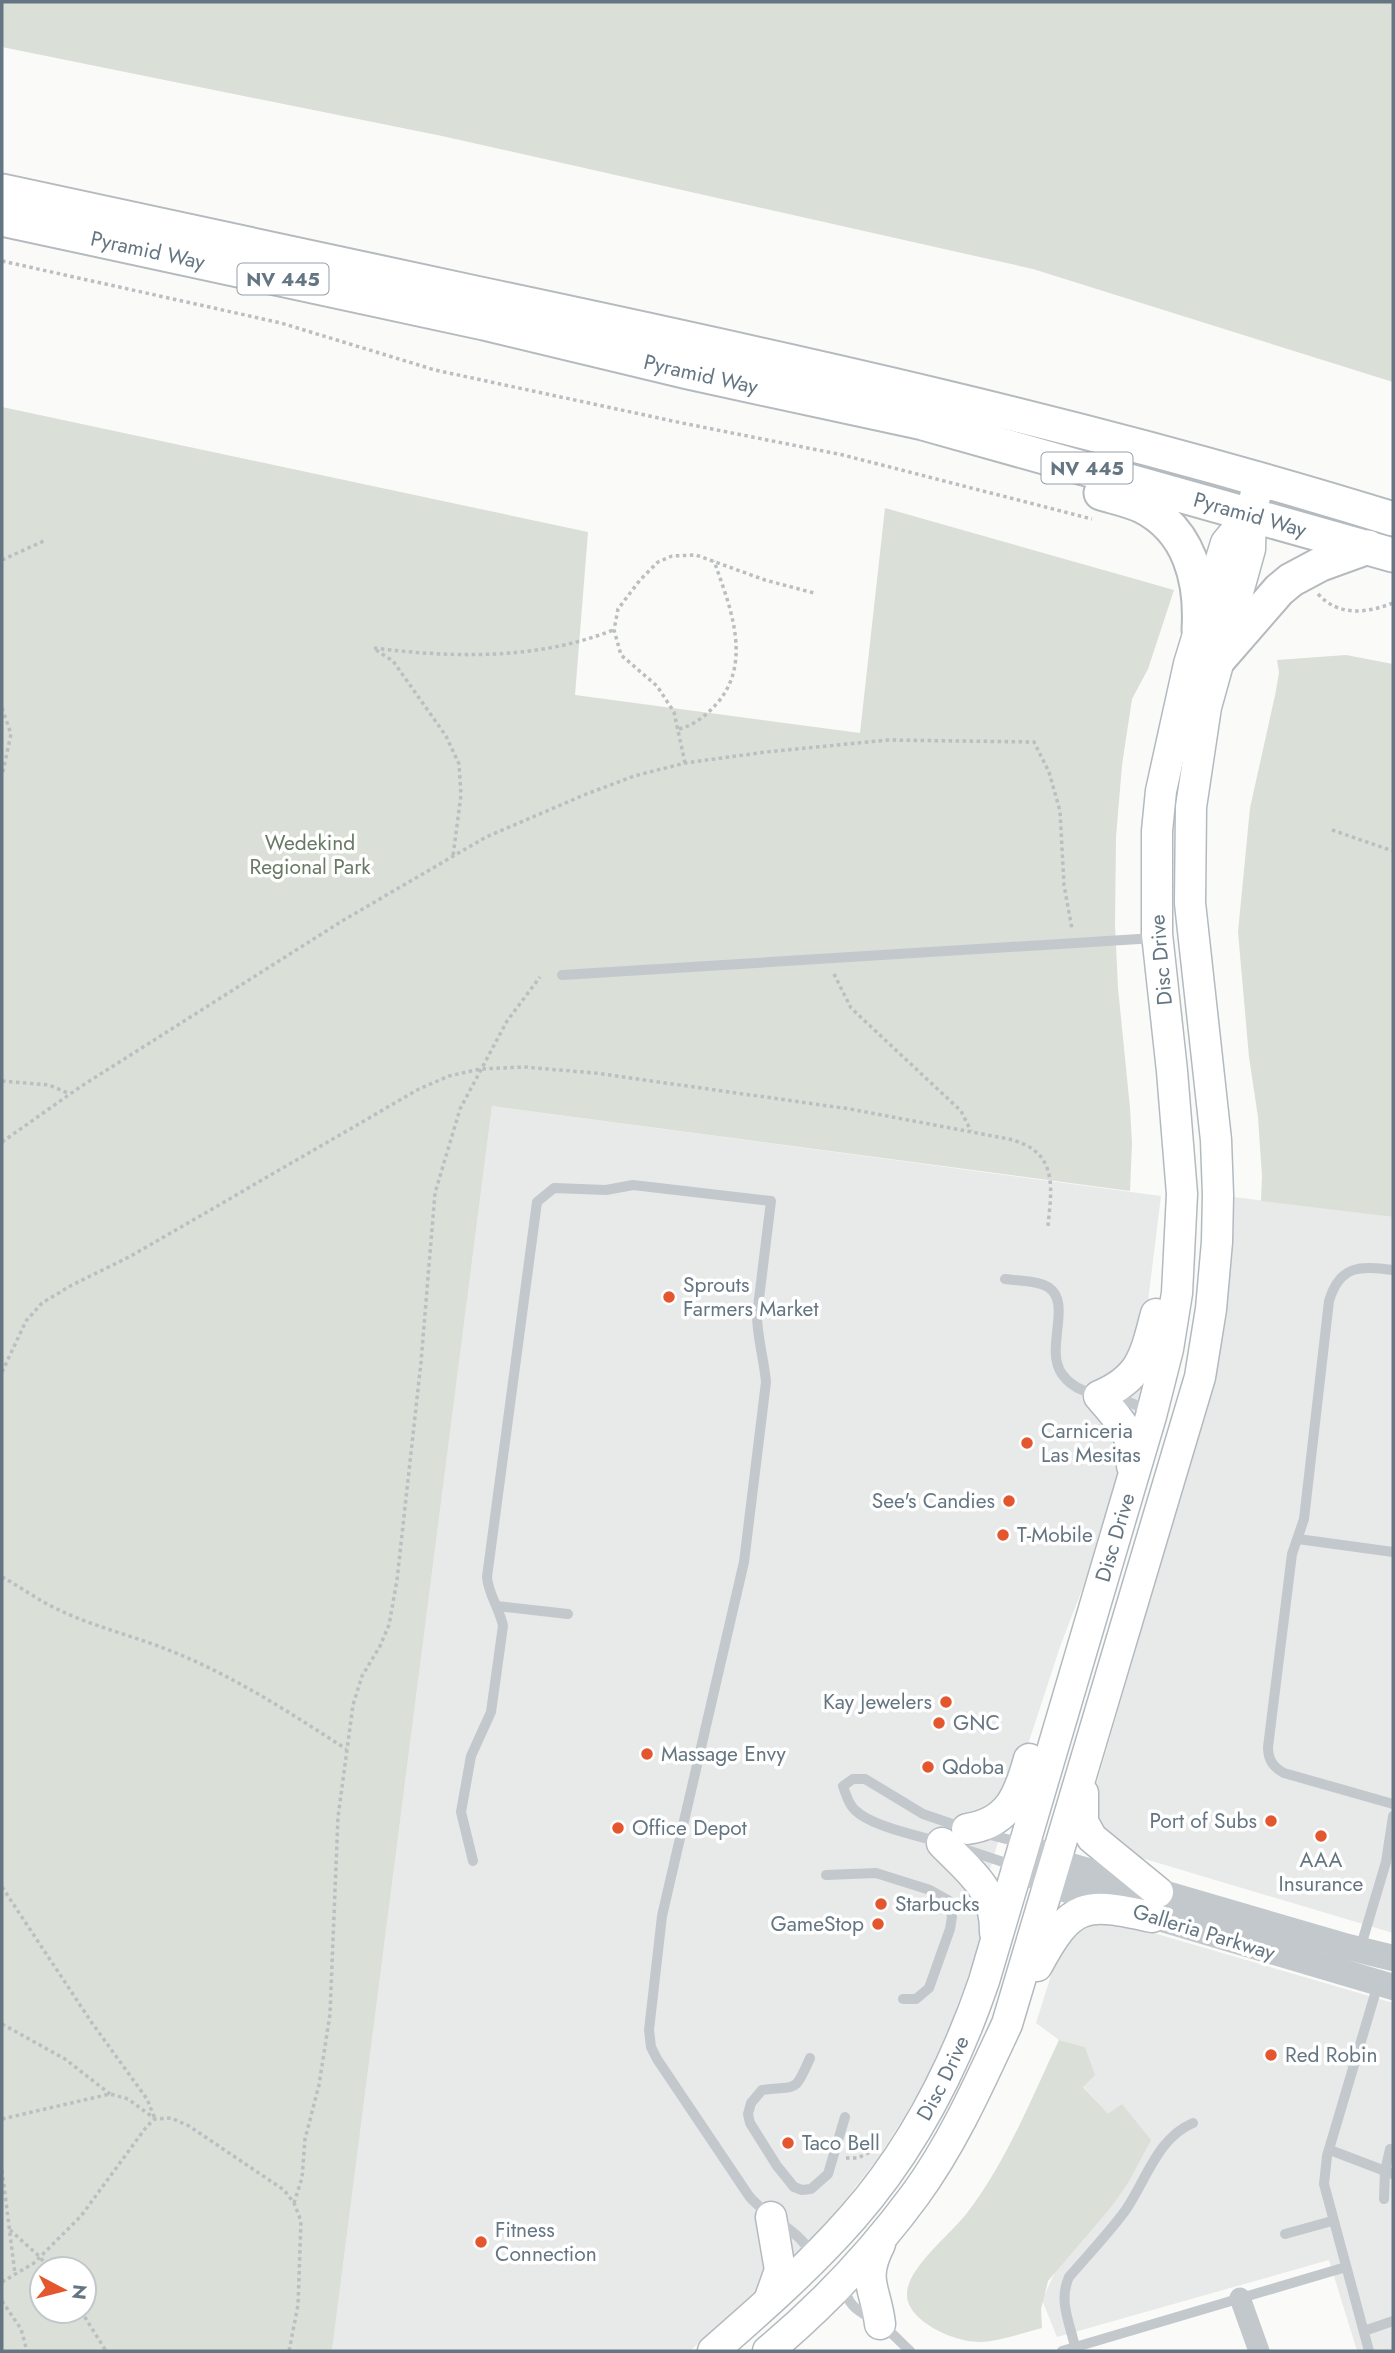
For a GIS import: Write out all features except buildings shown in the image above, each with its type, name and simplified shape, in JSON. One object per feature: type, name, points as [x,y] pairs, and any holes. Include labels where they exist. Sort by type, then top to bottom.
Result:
[{"type":"main road","name":"Pyramid Way","points":[[2,191],[908,387],[990,407],[1393,519]]},
{"type":"main road","name":"Pyramid Way","points":[[2,219],[484,323],[688,372],[923,423],[1381,551]]},
{"type":"main road","points":[[923,423],[944,446],[1139,505],[1156,514],[1170,526],[1189,555],[1200,593],[1199,630]]},
{"type":"main road","name":"Disc Drive","points":[[768,2351],[843,2281],[916,2193],[946,2146],[1008,2022],[1200,1377],[1212,1309],[1218,1182],[1193,945],[1189,858],[1191,807],[1197,759],[1219,659],[1250,549],[1251,513],[1259,481]]},
{"type":"main road","name":"Disc Drive","points":[[713,2351],[767,2304],[854,2216],[914,2132],[969,2024],[1151,1416],[1168,1349],[1177,1293],[1182,1194],[1158,937],[1156,890],[1161,791],[1177,711],[1226,542],[1251,513]]},
{"type":"main road","points":[[1219,659],[1279,590],[1291,580],[1321,564],[1381,551]]},
{"type":"main road","points":[[1158,937],[1177,961],[1181,972],[1198,1113],[1218,1182]]},
{"type":"main road","points":[[1129,1490],[1134,1457],[1133,1444],[1129,1433],[1099,1396],[1123,1384],[1144,1359],[1159,1305],[1173,1215],[1179,1145]]},
{"type":"main road","points":[[1127,1627],[1132,1547],[1160,1445],[1158,1424],[1151,1416]]},
{"type":"main road","points":[[990,1961],[995,1916],[990,1897],[955,1836],[989,1824],[1017,1797],[1041,1723],[1084,1642]]},
{"type":"main road","points":[[1084,1770],[1082,1809],[1086,1829],[1155,1904]]},
{"type":"main road","points":[[1008,2022],[1049,1943],[1066,1920],[1088,1909],[1155,1904]]},
{"type":"main road","points":[[843,2281],[844,2266],[852,2245],[907,2172],[931,2102]]},
{"type":"main road","points":[[767,2304],[780,2270],[771,2217]]},
{"type":"main road","points":[[880,2324],[870,2274],[876,2253],[888,2229]]},
{"type":"main road","points":[[738,2351],[804,2293],[812,2274],[814,2258]]},
{"type":"street","name":"Galleria Parkway","points":[[1021,1855],[1054,1873],[1155,1904],[1385,1985]]},
{"type":"street","name":"Galleria Parkway","points":[[1155,1904],[1393,1958]]},
{"type":"street","points":[[1240,2298],[1259,2351]]},
{"type":"lane","points":[[562,975],[1158,937]]},
{"type":"lane","points":[[473,1861],[461,1812],[471,1756],[491,1712],[503,1626],[486,1577],[537,1202],[554,1188],[606,1190],[633,1185],[771,1201],[757,1315],[766,1382],[744,1562],[662,1916],[649,2030],[651,2047],[657,2059],[749,2196],[760,2209],[809,2247],[814,2258]]},
{"type":"lane","points":[[1393,1270],[1356,1268],[1338,1281],[1332,1290],[1304,1519],[1292,1554],[1268,1755],[1277,1769],[1284,1773],[1393,1804]]},
{"type":"lane","points":[[1005,1279],[1040,1284],[1055,1294],[1059,1310],[1054,1347],[1059,1371],[1073,1386],[1099,1396],[1137,1405],[1151,1416]]},
{"type":"lane","points":[[1298,1539],[1393,1552]]},
{"type":"lane","points":[[497,1606],[568,1614]]},
{"type":"lane","points":[[1021,1855],[955,1836],[890,1828],[858,1814],[848,1801],[843,1786],[853,1779],[865,1779],[923,1814],[955,1836],[985,1855],[1021,1855]]},
{"type":"lane","points":[[1359,1950],[1386,1862],[1393,1816]]},
{"type":"lane","points":[[826,1875],[876,1873],[930,1890],[948,1900],[952,1917],[950,1929],[929,1988],[923,1996],[916,1999],[903,1999]]},
{"type":"lane","points":[[1369,2351],[1332,2221],[1324,2171],[1385,1985]]},
{"type":"lane","points":[[810,2058],[795,2086],[785,2090],[762,2090],[751,2103],[748,2114],[750,2123],[793,2187],[811,2189],[828,2174],[833,2165],[845,2117]]},
{"type":"lane","points":[[1075,2347],[1063,2304],[1069,2277],[1125,2210],[1173,2134],[1193,2123]]},
{"type":"lane","points":[[1384,2199],[1390,2149]]},
{"type":"lane","points":[[1330,2150],[1389,2173]]},
{"type":"lane","points":[[1285,2234],[1332,2221]]},
{"type":"lane","points":[[1062,2351],[1346,2267]]},
{"type":"lane","points":[[843,2281],[849,2300],[862,2315],[880,2324],[910,2351]]},
{"type":"lane","points":[[1364,2331],[1393,2321]]},
{"type":"path","points":[[2,261],[281,323],[435,370],[843,455],[1102,522]]},
{"type":"path","points":[[2,559],[46,540]]},
{"type":"path","points":[[685,763],[674,712],[657,686],[621,655],[614,630],[618,609],[640,580],[658,562],[672,556],[696,555],[765,580],[814,593]]},
{"type":"path","points":[[679,729],[689,726],[710,712],[728,690],[735,669],[736,638],[731,608],[714,561]]},
{"type":"path","points":[[1318,593],[1326,602],[1345,611],[1363,612],[1393,603]]},
{"type":"path","points":[[453,856],[461,795],[459,764],[446,736],[393,661],[374,648],[408,653],[484,655],[587,640],[614,630]]},
{"type":"path","points":[[2,708],[11,734],[2,776]]},
{"type":"path","points":[[2,1142],[70,1094],[270,965],[486,837],[634,776],[685,763],[820,745],[888,740],[1034,742],[1049,772],[1060,811],[1064,885],[1077,943]]},
{"type":"path","points":[[1332,830],[1393,851]]},
{"type":"path","points":[[828,959],[840,990],[851,1008],[961,1111],[971,1131]]},
{"type":"path","points":[[294,2203],[302,2178],[305,2139],[319,2085],[330,2014],[338,1817],[353,1705],[362,1676],[389,1625],[397,1580],[421,1362],[435,1193],[460,1109],[507,1021],[540,977]]},
{"type":"path","points":[[2,1372],[26,1321],[42,1303],[131,1256],[419,1088],[449,1076],[480,1069],[524,1067],[595,1073],[850,1109],[1014,1140],[1035,1151],[1047,1168],[1051,1188],[1048,1226]]},
{"type":"path","points":[[2,1081],[49,1085],[70,1094]]},
{"type":"path","points":[[2,1577],[53,1607],[113,1632],[158,1646],[235,1681],[275,1703],[346,1749]]},
{"type":"path","points":[[2,1887],[92,2023],[147,2099],[155,2119]]},
{"type":"path","points":[[2,2024],[65,2059],[110,2094],[128,2099],[155,2119]]},
{"type":"path","points":[[2,2119],[110,2094]]},
{"type":"path","points":[[42,2255],[81,2216],[147,2126],[155,2119],[172,2118],[189,2126],[284,2190],[294,2203],[301,2221],[298,2305],[289,2351]]},
{"type":"path","points":[[841,2158],[858,2158],[877,2149]]},
{"type":"path","points":[[2,2170],[15,2274]]},
{"type":"path","points":[[8,2229],[38,2255]]},
{"type":"path","points":[[2,2282],[28,2265]]},
{"type":"path","points":[[2,2301],[21,2329],[27,2351]]},
{"type":"path","points":[[90,2325],[106,2351]]},
{"type":"shaded area","points":[[492,1106],[1161,1196],[1143,1342],[1145,1381],[1086,1579],[1060,1647],[1013,1790],[982,1897],[987,1915],[981,1940],[951,2023],[929,2073],[906,2114],[878,2158],[839,2208],[796,2257],[690,2351],[332,2351]]},
{"type":"shaded area","points":[[1234,1197],[1393,1217],[1393,1933],[1125,1853],[1115,1848],[1090,1806],[1212,1389],[1228,1293]]},
{"type":"shaded area","points":[[1099,1917],[1393,2003],[1393,2351],[1357,2351],[1329,2260],[1057,2337],[1042,2300],[1057,2268],[1112,2206],[1122,2105],[1108,2115],[1083,2086],[1085,2047],[1059,2040],[1036,2023],[1063,1937]]},
{"type":"green space","points":[[2,2],[1393,2],[1393,382],[1033,269],[442,136],[2,47]]},
{"type":"green space","name":"Wedekind Regional Park","points":[[2,407],[588,532],[575,695],[860,733],[885,508],[1174,590],[1148,669],[1132,699],[1122,765],[1116,837],[1115,924],[1132,1143],[1130,1191],[492,1106],[332,2351],[2,2351]]},
{"type":"green space","points":[[1346,655],[1393,664],[1393,1217],[1261,1201],[1258,1117],[1249,1057],[1238,932],[1250,808],[1276,691],[1279,672],[1277,660]]},
{"type":"green space","points":[[1059,2040],[1085,2047],[1095,2075],[1083,2087],[1108,2114],[1122,2104],[1151,2140],[1112,2206],[1048,2281],[1041,2309],[1042,2328],[980,2342],[958,2339],[934,2328],[914,2313],[907,2293],[909,2283],[922,2262],[967,2213],[994,2172]]},
{"type":"place","name":"Sprouts Farmers Market","points":[[669,1297]]},
{"type":"place","name":"Carniceria Las Mesitas","points":[[1027,1443]]},
{"type":"place","name":"See's Candies","points":[[1009,1501]]},
{"type":"place","name":"T-Mobile","points":[[1003,1535]]},
{"type":"place","name":"Kay Jewelers","points":[[946,1702]]},
{"type":"place","name":"GNC","points":[[939,1723]]},
{"type":"place","name":"Massage Envy","points":[[647,1754]]},
{"type":"place","name":"Qdoba","points":[[928,1767]]},
{"type":"place","name":"Port of Subs","points":[[1271,1821]]},
{"type":"place","name":"Office Depot","points":[[618,1828]]},
{"type":"place","name":"AAA Insurance","points":[[1321,1836]]},
{"type":"place","name":"Starbucks","points":[[881,1904]]},
{"type":"place","name":"GameStop","points":[[878,1924]]},
{"type":"place","name":"Red Robin","points":[[1271,2055]]},
{"type":"place","name":"Taco Bell","points":[[788,2143]]},
{"type":"place","name":"Fitness Connection","points":[[481,2242]]}]
